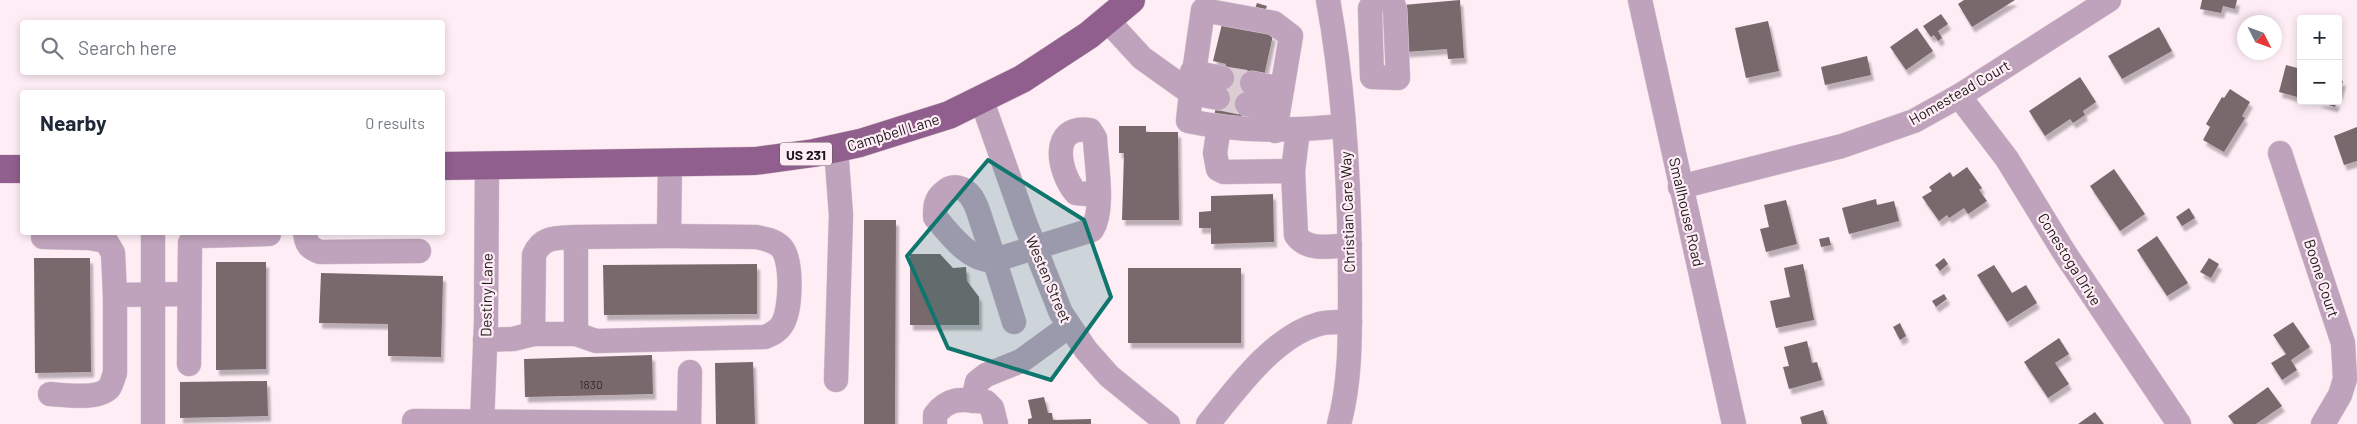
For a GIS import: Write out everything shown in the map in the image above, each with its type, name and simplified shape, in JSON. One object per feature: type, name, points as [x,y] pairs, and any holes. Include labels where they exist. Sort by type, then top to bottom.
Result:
[{"type":"main road","name":"Campbell Lane","points":[[445,166],[755,160],[836,148],[906,130],[982,101],[1057,58],[1131,0]]},
{"type":"main road","points":[[0,169],[20,169]]},
{"type":"street","name":"Christian Care Way","points":[[1328,0],[1333,27],[1343,126],[1350,245],[1349,360],[1339,424]]},
{"type":"street","points":[[1376,0],[1370,8],[1372,77],[1398,78],[1395,10],[1393,3],[1388,0]]},
{"type":"street","name":"Smallhouse Road","points":[[1640,0],[1734,424]]},
{"type":"street","name":"Homestead Court","points":[[1680,186],[1842,146],[1914,121],[1959,96],[2109,0]]},
{"type":"street","points":[[1343,126],[1283,115],[1219,127],[1188,121],[1203,10],[1274,23],[1291,36],[1283,115],[1293,171],[1296,235],[1299,239],[1316,247],[1350,245]]},
{"type":"street","points":[[1107,20],[1142,58],[1192,82],[1220,88]]},
{"type":"street","points":[[1250,94],[1283,115]]},
{"type":"street","name":"Conestoga Drive","points":[[1959,96],[2007,159],[2064,252],[2179,424]]},
{"type":"street","name":"Westen Street","points":[[982,101],[1035,247],[1059,308],[1069,326],[1086,350],[1109,376],[1168,424]]},
{"type":"street","points":[[1219,127],[1215,153],[1218,169],[1224,172],[1293,171]]},
{"type":"street","points":[[836,148],[841,215],[836,380]]},
{"type":"street","name":"Boone Court","points":[[2280,153],[2343,343],[2345,379],[2329,415]]},
{"type":"street","points":[[669,236],[670,162]]},
{"type":"street","name":"Destiny Lane","points":[[482,423],[487,165]]},
{"type":"street","points":[[1014,322],[995,260],[1092,230],[1097,221],[1098,191]]},
{"type":"street","points":[[153,235],[153,424]]},
{"type":"street","points":[[189,364],[190,244],[193,238],[199,236],[234,235]]},
{"type":"street","points":[[305,235],[306,242],[310,249],[320,252],[419,251]]},
{"type":"street","points":[[576,237],[576,334]]},
{"type":"street","points":[[485,340],[514,339],[533,334],[576,334],[596,341],[765,338],[775,333],[782,324],[787,311],[789,292],[787,256],[770,239],[756,237],[576,237],[543,242],[538,247],[534,256],[533,334]]},
{"type":"street","points":[[43,238],[89,238],[106,241],[113,253],[115,295],[115,373],[111,384],[107,390],[99,393],[80,396],[50,394]]},
{"type":"street","points":[[115,295],[189,294]]},
{"type":"street","points":[[1208,424],[1254,368],[1279,346],[1302,331],[1320,324],[1350,322]]},
{"type":"street","points":[[973,401],[978,382],[986,375],[1021,361],[1069,326]]},
{"type":"street","points":[[414,424],[414,421],[482,423],[689,423],[690,372]]},
{"type":"street","points":[[935,424],[935,415],[945,403],[952,400],[986,402],[992,408],[996,424]]},
{"type":"highlighted area","points":[[988,160],[1084,220],[1111,297],[1051,380],[948,348],[907,256]]},
{"type":"building","points":[[1460,0],[1464,58],[1448,59],[1447,49],[1405,52],[1403,5]]},
{"type":"building","points":[[1964,0],[2015,0],[1972,27],[1958,4]]},
{"type":"building","points":[[2202,0],[2237,0],[2235,9],[2223,6],[2221,13],[2200,9]]},
{"type":"building","points":[[1257,3],[1267,6],[1264,14],[1254,11]]},
{"type":"building","points":[[1941,14],[1948,24],[1938,31],[1942,38],[1938,41],[1934,35],[1931,37],[1923,26]]},
{"type":"building","points":[[1768,21],[1779,71],[1746,78],[1735,28]]},
{"type":"building","points":[[1222,24],[1273,35],[1264,76],[1254,74],[1243,123],[1214,116],[1226,64],[1213,61]]},
{"type":"building","points":[[2159,27],[2172,51],[2122,79],[2108,56]]},
{"type":"building","points":[[1917,28],[1933,51],[1906,70],[1890,47]]},
{"type":"building","points":[[1867,56],[1871,75],[1825,85],[1821,67]]},
{"type":"building","points":[[2286,65],[2297,68],[2297,97],[2279,92]]},
{"type":"building","points":[[2080,77],[2096,102],[2083,111],[2085,115],[2073,123],[2070,119],[2045,136],[2029,111]]},
{"type":"building","points":[[2230,89],[2250,102],[2242,116],[2245,118],[2224,152],[2203,140],[2210,127],[2206,124],[2222,97],[2224,98]]},
{"type":"building","points":[[1119,126],[1146,126],[1146,132],[1178,132],[1179,220],[1122,220],[1124,153],[1119,153]]},
{"type":"building","points":[[2357,127],[2357,161],[2344,165],[2334,136]]},
{"type":"building","points":[[1967,167],[1982,188],[1979,190],[1987,201],[1968,214],[1964,208],[1949,218],[1947,215],[1939,221],[1922,197],[1932,191],[1929,187],[1950,172],[1953,177]]},
{"type":"building","points":[[2114,169],[2145,214],[2120,231],[2090,186]]},
{"type":"building","points":[[1273,194],[1274,242],[1211,244],[1211,228],[1199,228],[1199,212],[1211,211],[1211,196]]},
{"type":"building","points":[[1876,199],[1877,205],[1894,201],[1899,221],[1849,234],[1842,208]]},
{"type":"building","points":[[1786,200],[1797,244],[1766,252],[1760,229],[1769,227],[1764,205]]},
{"type":"building","points":[[2189,208],[2195,218],[2182,226],[2176,217]]},
{"type":"building","points":[[864,220],[896,220],[895,424],[864,424]]},
{"type":"building","points":[[2157,236],[2188,283],[2167,296],[2137,250]]},
{"type":"building","points":[[1829,237],[1831,245],[1821,247],[1819,239]]},
{"type":"building","points":[[910,254],[940,254],[953,268],[966,267],[967,281],[979,297],[979,325],[910,325]]},
{"type":"building","points":[[34,258],[90,258],[91,372],[35,373]]},
{"type":"building","points":[[1944,258],[1948,264],[1940,271],[1935,265]]},
{"type":"building","points":[[2209,258],[2219,264],[2211,278],[2200,272]]},
{"type":"building","points":[[216,262],[266,262],[266,369],[216,370]]},
{"type":"building","points":[[757,264],[757,314],[604,315],[603,265]]},
{"type":"building","points":[[1803,264],[1814,320],[1776,328],[1770,301],[1790,297],[1784,268]]},
{"type":"building","points":[[1994,265],[2012,293],[2026,285],[2037,303],[2007,322],[1977,275]]},
{"type":"building","points":[[1128,268],[1241,268],[1241,343],[1128,343]]},
{"type":"building","points":[[321,273],[443,276],[441,357],[388,356],[388,324],[319,323]]},
{"type":"building","points":[[1944,294],[1947,299],[1936,307],[1932,301]]},
{"type":"building","points":[[2293,322],[2310,347],[2291,360],[2297,370],[2282,380],[2271,363],[2286,354],[2273,335]]},
{"type":"building","points":[[1900,323],[1906,336],[1900,340],[1893,327]]},
{"type":"building","points":[[2059,338],[2069,354],[2055,363],[2069,384],[2048,398],[2024,362]]},
{"type":"building","points":[[1807,341],[1812,363],[1817,362],[1822,380],[1789,389],[1783,367],[1789,366],[1784,347]]},
{"type":"building","points":[[652,355],[653,394],[525,397],[524,359]]},
{"type":"building","points":[[753,362],[755,424],[716,424],[715,363]]},
{"type":"building","points":[[267,381],[268,416],[180,418],[180,382]]},
{"type":"building","points":[[2268,387],[2282,406],[2256,424],[2234,424],[2228,416]]},
{"type":"building","points":[[1044,397],[1048,413],[1052,413],[1053,420],[1091,419],[1091,424],[1028,424],[1028,419],[1032,418],[1028,400]]},
{"type":"building","points":[[1823,410],[1827,424],[1802,424],[1800,417]]},
{"type":"building","points":[[2095,412],[2104,424],[2078,424]]},
{"type":"tunnel","points":[[1222,78],[1252,83]]},
{"type":"tunnel","points":[[1218,98],[1247,104]]}]
